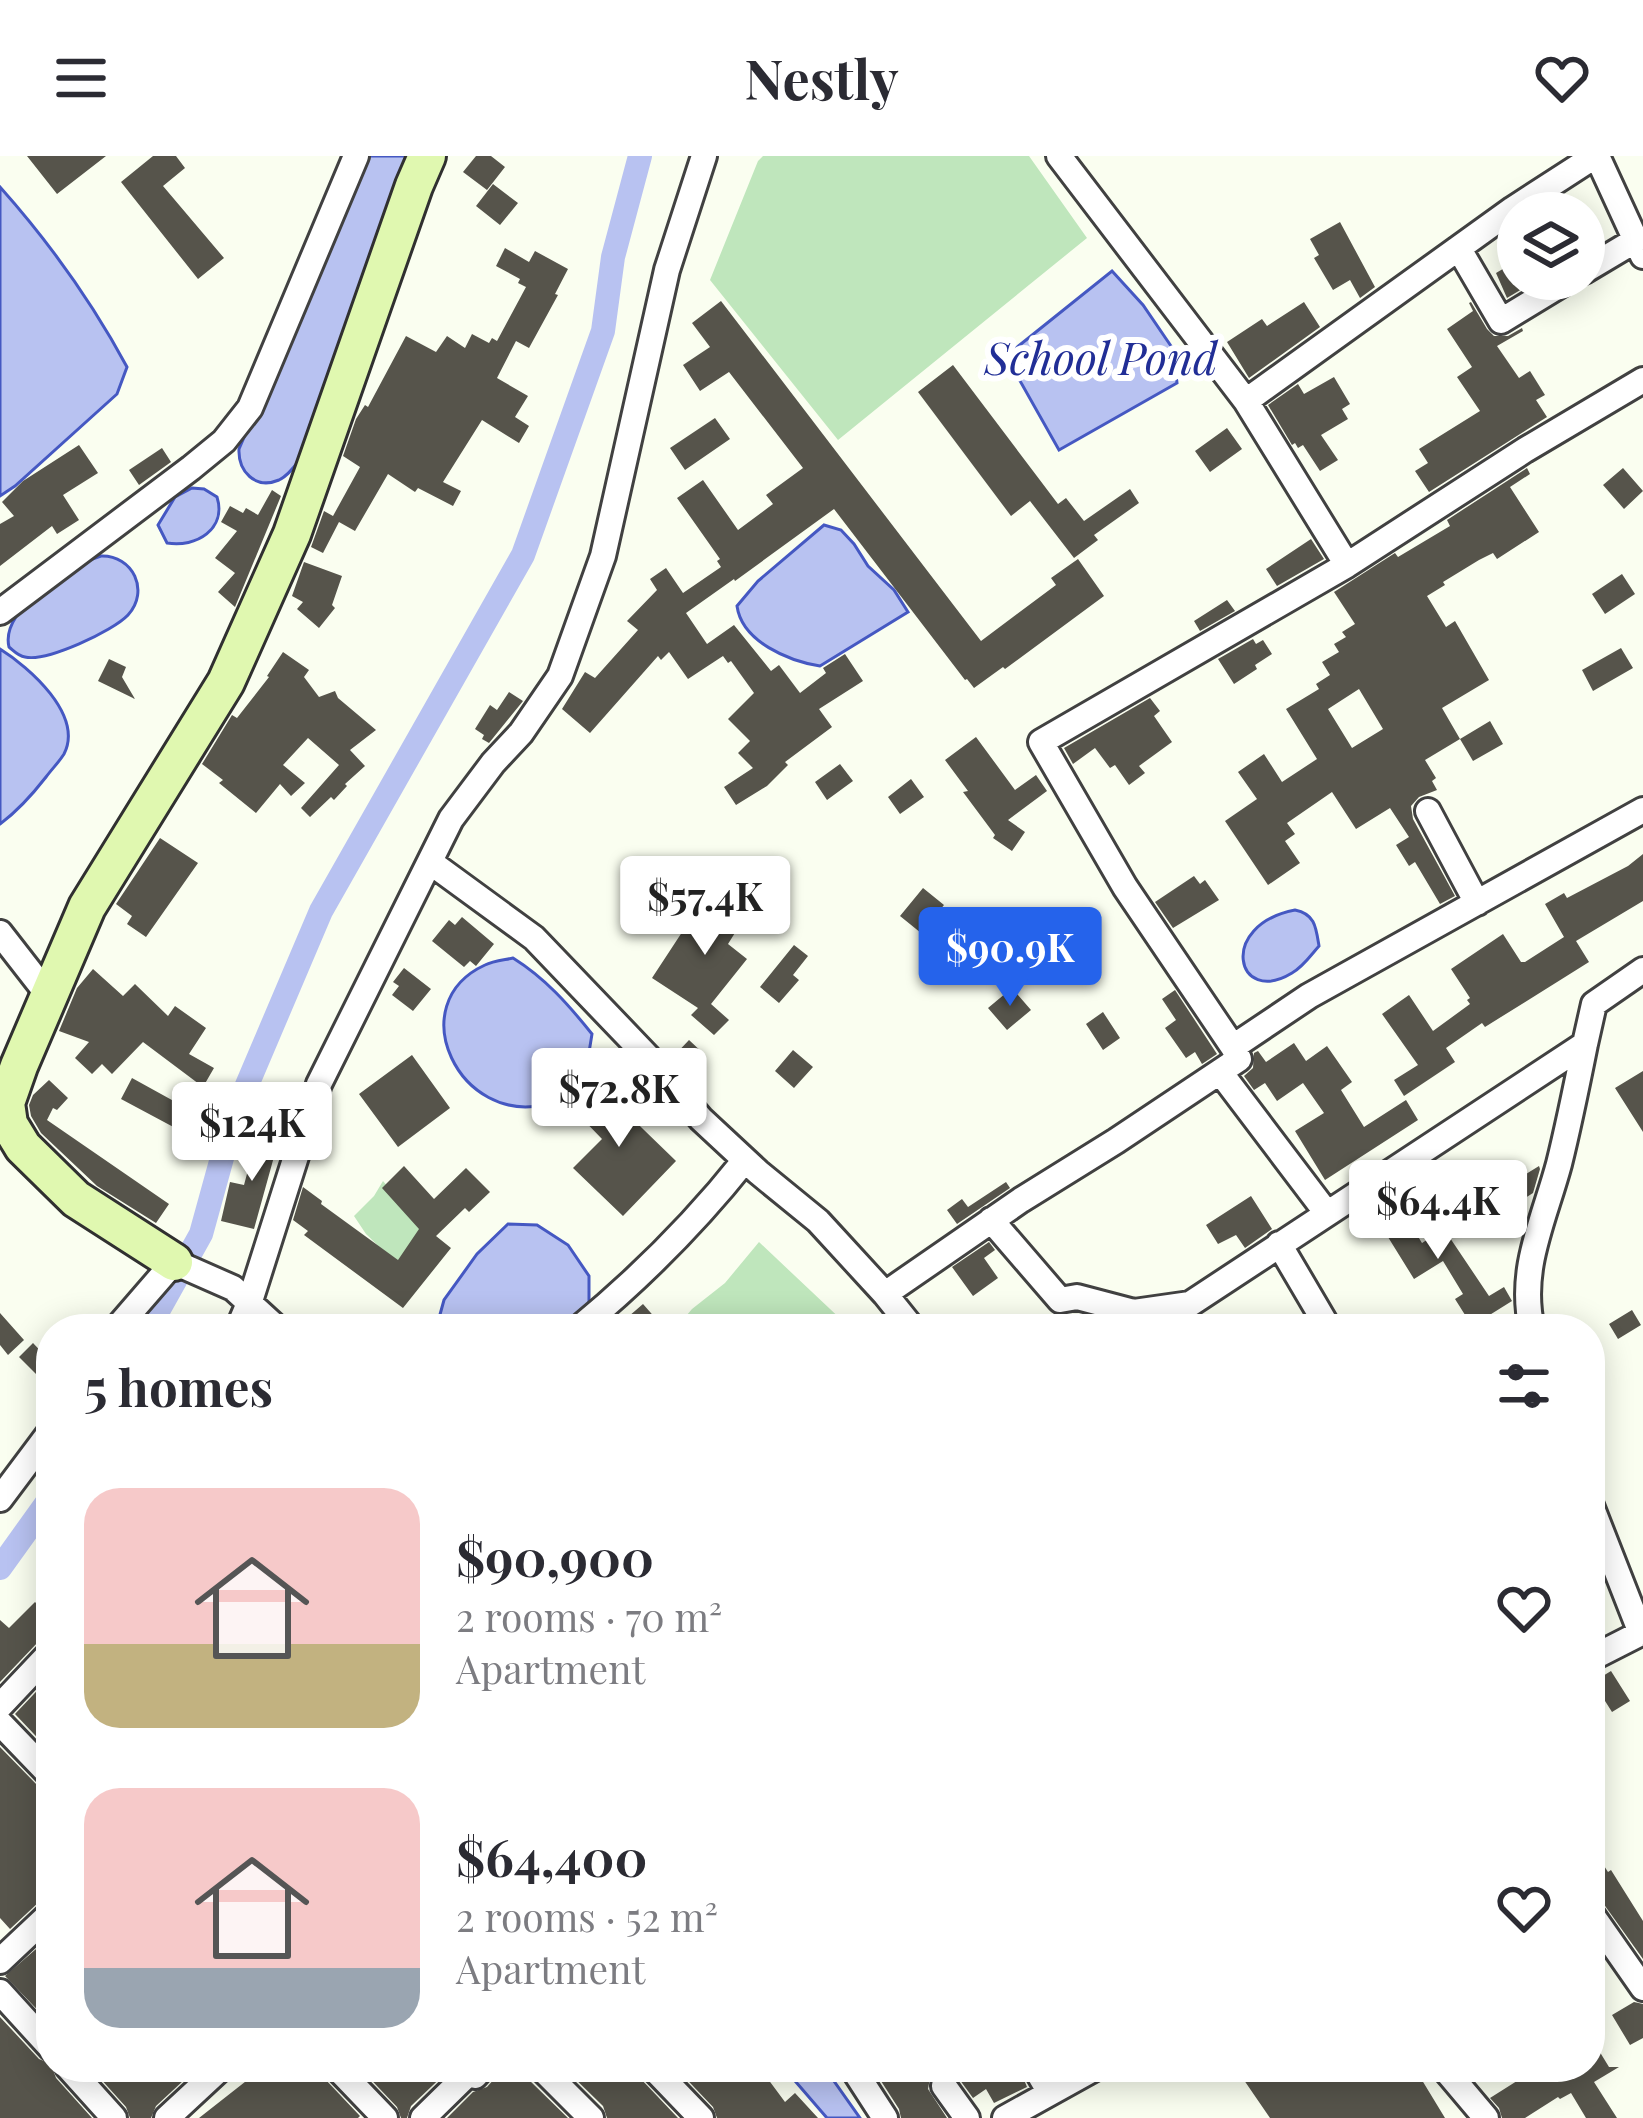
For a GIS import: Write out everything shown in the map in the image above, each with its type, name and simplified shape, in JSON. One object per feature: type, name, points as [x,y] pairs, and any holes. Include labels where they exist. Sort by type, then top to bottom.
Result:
[{"type":"street","points":[[0,612],[191,468],[224,440],[250,408],[356,156]]},
{"type":"street","points":[[262,1314],[242,1295],[174,1262],[76,1199],[23,1147],[9,1124],[6,1103],[87,907],[226,682],[292,534],[428,156]]},
{"type":"street","points":[[240,1314],[242,1295],[319,1084],[451,819],[521,734],[560,676],[603,556],[667,270],[704,156]]},
{"type":"street","points":[[1058,156],[1246,401],[1347,565]]},
{"type":"street","points":[[1246,401],[1513,209],[1596,156],[1639,248],[1605,262]]},
{"type":"street","points":[[1459,249],[1501,321],[1536,300]]},
{"type":"street","points":[[885,1294],[1239,1059],[1125,887],[1041,742],[1347,565],[1643,380]]},
{"type":"street","points":[[1233,1047],[1310,995],[1643,810]]},
{"type":"street","points":[[1428,811],[1477,903]]},
{"type":"street","points":[[430,862],[534,938],[700,1119],[818,1221],[901,1314]]},
{"type":"street","points":[[0,933],[49,996]]},
{"type":"street","points":[[1529,1314],[1527,1274],[1557,1169],[1594,1004],[1643,970]]},
{"type":"street","points":[[992,1220],[1060,1300],[1077,1298],[1134,1312],[1190,1304],[1585,1044]]},
{"type":"street","points":[[1220,1072],[1326,1212]]},
{"type":"street","points":[[595,1314],[663,1255],[745,1160]]},
{"type":"street","points":[[1279,1244],[1320,1314]]},
{"type":"street","points":[[129,1314],[174,1262]]},
{"type":"street","points":[[0,1499],[36,1451]]},
{"type":"street","points":[[1605,1540],[1642,1633],[1605,1652]]},
{"type":"street","points":[[0,1706],[14,1674]]},
{"type":"street","points":[[0,1724],[36,1761]]},
{"type":"street","points":[[0,1961],[36,1927]]},
{"type":"street","points":[[1605,1934],[1643,1988]]},
{"type":"street","points":[[0,1992],[36,2032]]},
{"type":"street","points":[[82,2082],[114,2118]]},
{"type":"street","points":[[167,2118],[206,2082]]},
{"type":"street","points":[[350,2082],[385,2118]]},
{"type":"street","points":[[423,2118],[460,2082]]},
{"type":"street","points":[[555,2082],[591,2118]]},
{"type":"street","points":[[662,2082],[683,2112]]},
{"type":"street","points":[[862,2082],[885,2118]]},
{"type":"street","points":[[1044,2082],[1050,2093]]},
{"type":"street","points":[[1005,2118],[1070,2082]]},
{"type":"street","points":[[1456,2082],[1486,2118]]},
{"type":"street","points":[[944,2086],[967,2118]]},
{"type":"green space","points":[[763,156],[1029,156],[1087,238],[838,440],[710,280]]},
{"type":"green space","points":[[383,1181],[427,1233],[397,1264],[354,1216]]},
{"type":"green space","points":[[759,1242],[835,1314],[688,1314],[725,1283]]},
{"type":"water","points":[[365,156],[415,156],[301,458],[279,480],[262,482],[245,471],[239,449]]},
{"type":"water","points":[[0,187],[69,273],[127,367],[117,394],[0,496]]},
{"type":"water","name":"School Pond","points":[[1112,271],[1173,349],[1177,383],[1059,450],[1006,356]]},
{"type":"water","points":[[192,488],[217,497],[213,527],[198,539],[167,543],[158,525],[175,497]]},
{"type":"water","points":[[824,525],[841,530],[908,612],[820,666],[769,648],[748,630],[737,606],[758,581]]},
{"type":"water","points":[[101,556],[122,561],[135,576],[138,596],[128,615],[95,637],[48,655],[25,657],[9,647],[15,619],[40,591]]},
{"type":"water","points":[[0,649],[50,694],[67,724],[68,739],[58,763],[0,824]]},
{"type":"water","points":[[1295,910],[1311,918],[1319,946],[1292,973],[1273,981],[1258,980],[1243,960],[1245,945],[1270,918]]},
{"type":"water","points":[[513,958],[556,992],[592,1034],[585,1077],[547,1104],[516,1106],[489,1097],[467,1080],[452,1058],[444,1032],[447,1006],[460,983],[485,965]]},
{"type":"water","points":[[508,1224],[537,1225],[568,1245],[589,1276],[589,1304],[579,1314],[440,1314],[444,1300],[477,1254]]},
{"type":"water","points":[[796,2082],[835,2082],[860,2118],[827,2118]]},
{"type":"building","points":[[27,156],[106,156],[57,194]]},
{"type":"building","points":[[153,156],[176,156],[185,168],[163,186],[224,258],[198,279],[121,182]]},
{"type":"building","points":[[476,156],[491,156],[505,167],[487,190],[463,172]]},
{"type":"building","points":[[493,184],[518,203],[500,225],[476,206]]},
{"type":"building","points":[[1340,222],[1375,287],[1360,298],[1350,280],[1333,290],[1314,258],[1319,255],[1310,239]]},
{"type":"building","points":[[505,248],[529,262],[535,251],[568,269],[529,348],[516,341],[497,378],[528,396],[515,417],[529,426],[519,443],[482,420],[443,482],[461,491],[453,506],[418,488],[415,492],[388,474],[355,531],[339,522],[323,553],[311,547],[324,511],[333,516],[360,467],[343,456],[356,419],[368,407],[406,336],[436,352],[447,336],[465,348],[472,334],[489,343],[492,338],[497,341],[526,287],[496,266]]},
{"type":"building","points":[[721,301],[981,641],[1056,585],[1051,578],[1078,559],[1104,596],[974,688],[834,509],[686,613],[707,644],[734,625],[771,671],[779,665],[800,693],[826,673],[823,668],[845,654],[863,681],[819,709],[832,727],[785,762],[788,765],[767,786],[736,805],[724,787],[753,768],[738,753],[750,741],[728,719],[754,693],[723,656],[688,679],[669,652],[661,660],[658,656],[590,733],[562,709],[585,672],[595,678],[638,630],[627,621],[657,590],[650,579],[666,568],[683,593],[721,567],[677,498],[703,480],[738,530],[773,504],[766,495],[803,468],[729,372],[700,391],[683,365],[710,347],[692,323]]},
{"type":"building","points":[[1304,302],[1320,327],[1249,378],[1227,342],[1262,319],[1267,326]]},
{"type":"building","points":[[1471,302],[1494,336],[1508,336],[1522,328],[1497,346],[1519,378],[1530,371],[1545,395],[1536,400],[1547,417],[1429,492],[1415,471],[1428,463],[1419,449],[1480,411],[1457,377],[1472,367],[1447,329],[1473,311]]},
{"type":"building","points":[[953,365],[1058,504],[1066,498],[1084,521],[1130,489],[1139,503],[1094,535],[1098,540],[1074,558],[1030,501],[1011,516],[918,392]]},
{"type":"building","points":[[1334,377],[1350,404],[1342,409],[1348,419],[1321,435],[1338,460],[1320,471],[1303,445],[1292,445],[1268,405],[1298,384],[1304,394]]},
{"type":"building","points":[[715,418],[730,439],[685,470],[670,448]]},
{"type":"building","points":[[1227,428],[1242,449],[1210,472],[1195,451]]},
{"type":"building","points":[[79,445],[98,473],[63,495],[79,520],[57,534],[52,526],[0,566],[0,524],[14,516],[2,502],[23,481]]},
{"type":"building","points":[[162,448],[171,462],[139,485],[129,470]]},
{"type":"building","points":[[1527,468],[1530,474],[1510,487],[1539,532],[1497,559],[1493,553],[1479,560],[1427,596],[1446,627],[1455,621],[1489,680],[1442,708],[1460,739],[1425,760],[1437,790],[1411,806],[1413,819],[1455,896],[1440,904],[1415,862],[1409,866],[1396,845],[1409,837],[1390,808],[1356,829],[1332,792],[1287,823],[1295,834],[1285,841],[1300,863],[1268,885],[1225,821],[1257,799],[1238,772],[1264,754],[1282,782],[1317,759],[1286,709],[1319,689],[1316,684],[1330,675],[1322,662],[1339,652],[1334,644],[1355,624],[1334,592],[1395,553],[1398,557],[1450,526],[1447,520]],"holes":[[[1359,689],[1383,729],[1352,748],[1328,709]]]},
{"type":"building","points":[[1623,468],[1643,491],[1624,509],[1603,485]]},
{"type":"building","points":[[272,490],[281,496],[235,607],[218,592],[235,573],[215,558],[237,531],[221,522],[230,506],[258,515]]},
{"type":"building","points":[[1311,539],[1324,559],[1277,586],[1266,569]]},
{"type":"building","points":[[304,562],[342,576],[335,608],[319,628],[297,609],[303,602],[292,596]]},
{"type":"building","points":[[1622,574],[1635,594],[1605,614],[1592,594]]},
{"type":"building","points":[[1227,600],[1235,611],[1200,631],[1194,621]]},
{"type":"building","points":[[1253,639],[1256,644],[1263,640],[1272,654],[1234,684],[1218,659]]},
{"type":"building","points":[[1621,648],[1633,668],[1593,691],[1582,670]]},
{"type":"building","points":[[283,652],[309,670],[304,677],[319,697],[335,691],[376,730],[350,750],[365,766],[334,800],[331,797],[310,817],[301,808],[339,765],[308,738],[283,765],[305,783],[291,796],[280,784],[256,813],[202,764],[232,715],[237,718]]},
{"type":"building","points":[[109,659],[126,667],[122,677],[135,699],[98,681]]},
{"type":"building","points":[[509,692],[523,701],[489,743],[475,729],[490,705],[497,710]]},
{"type":"building","points":[[1150,698],[1160,711],[1154,716],[1172,742],[1139,766],[1145,773],[1129,785],[1095,748],[1073,764],[1064,748]]},
{"type":"building","points":[[1490,721],[1503,744],[1473,761],[1460,739]]},
{"type":"building","points":[[976,737],[1015,790],[1036,775],[1047,791],[1008,820],[1025,832],[1012,851],[993,838],[945,760]]},
{"type":"building","points":[[840,764],[853,781],[827,800],[815,782]]},
{"type":"building","points":[[911,779],[924,797],[900,814],[888,797]]},
{"type":"building","points":[[160,838],[198,863],[146,937],[127,924],[132,916],[116,904]]},
{"type":"building","points":[[1643,854],[1643,901],[1576,941],[1589,962],[1446,1048],[1455,1062],[1404,1096],[1394,1080],[1418,1065],[1382,1014],[1409,995],[1433,1031],[1470,1004],[1451,969],[1503,934],[1525,962],[1564,937],[1545,904],[1564,893],[1567,898]]},
{"type":"building","points":[[1194,876],[1200,884],[1205,880],[1219,900],[1173,928],[1155,902]]},
{"type":"building","points":[[711,888],[748,912],[728,944],[747,959],[711,1004],[729,1020],[714,1035],[691,1015],[698,1008],[652,978]]},
{"type":"building","points":[[923,888],[944,905],[921,933],[900,916]]},
{"type":"building","points":[[462,917],[494,944],[476,966],[470,961],[464,967],[432,941],[449,920],[455,925]]},
{"type":"building","points":[[794,945],[808,956],[793,975],[799,980],[779,1003],[760,987]]},
{"type":"building","points":[[404,968],[431,989],[413,1011],[392,995],[399,986],[393,982]]},
{"type":"building","points":[[93,969],[123,996],[135,984],[168,1016],[175,1006],[206,1028],[189,1054],[214,1068],[203,1087],[143,1042],[112,1074],[102,1064],[92,1074],[75,1058],[89,1042],[59,1031],[77,988]]},
{"type":"building","points":[[1012,988],[1031,1010],[1007,1030],[988,1008]]},
{"type":"building","points":[[1175,990],[1217,1054],[1202,1064],[1195,1052],[1186,1058],[1165,1028],[1176,1020],[1162,999]]},
{"type":"building","points":[[1103,1012],[1120,1038],[1103,1050],[1086,1024]]},
{"type":"building","points":[[689,1040],[704,1054],[685,1074],[671,1059]]},
{"type":"building","points":[[1294,1043],[1306,1061],[1327,1046],[1352,1082],[1341,1090],[1364,1127],[1406,1100],[1418,1120],[1325,1180],[1295,1131],[1324,1113],[1303,1083],[1277,1101],[1265,1083],[1254,1090],[1244,1076],[1253,1068],[1254,1053],[1258,1051],[1266,1062]]},
{"type":"building","points":[[793,1050],[813,1067],[794,1088],[775,1071]]},
{"type":"building","points":[[412,1055],[450,1108],[398,1147],[359,1094]]},
{"type":"building","points":[[1643,1071],[1643,1132],[1615,1088]]},
{"type":"building","points":[[609,1073],[622,1086],[610,1097],[676,1161],[623,1216],[573,1168],[602,1139],[573,1109]]},
{"type":"building","points":[[132,1078],[190,1110],[179,1130],[121,1099]]},
{"type":"building","points":[[49,1080],[68,1098],[57,1110],[53,1108],[47,1120],[169,1204],[156,1223],[97,1186],[41,1133],[29,1105]]},
{"type":"building","points":[[259,1129],[280,1135],[254,1229],[221,1221],[230,1182],[244,1185]]},
{"type":"building","points":[[404,1166],[434,1199],[466,1168],[490,1192],[436,1236],[451,1248],[403,1308],[304,1235],[308,1231],[293,1220],[303,1187],[398,1260],[419,1229],[382,1188]]},
{"type":"building","points":[[1539,1166],[1533,1193],[1519,1202],[1508,1185]]},
{"type":"building","points":[[1006,1182],[1010,1188],[957,1224],[947,1210],[962,1199],[968,1207]]},
{"type":"building","points":[[1251,1196],[1272,1229],[1245,1248],[1236,1235],[1218,1244],[1206,1225]]},
{"type":"building","points":[[1395,1199],[1422,1243],[1444,1229],[1489,1296],[1504,1287],[1512,1301],[1491,1314],[1464,1314],[1455,1299],[1463,1294],[1443,1261],[1414,1279],[1370,1214]]},
{"type":"building","points":[[989,1242],[995,1250],[984,1258],[998,1278],[973,1296],[952,1267]]},
{"type":"building","points":[[643,1304],[652,1314],[631,1314]]},
{"type":"building","points":[[1632,1310],[1641,1325],[1618,1339],[1609,1324]]},
{"type":"building","points":[[0,1313],[24,1340],[8,1355],[0,1345]]},
{"type":"building","points":[[33,1343],[36,1374],[19,1357]]},
{"type":"building","points":[[35,1602],[36,1644],[0,1682],[0,1620],[9,1628]]},
{"type":"building","points":[[1611,1671],[1630,1701],[1612,1712],[1605,1701],[1605,1675]]},
{"type":"building","points":[[36,1692],[36,1736],[15,1714]]},
{"type":"building","points":[[0,1747],[36,1784],[36,1905],[10,1929],[0,1918]]},
{"type":"building","points":[[1605,1867],[1643,1921],[1643,1959],[1605,1906]]},
{"type":"building","points":[[36,1949],[36,2008],[5,1976]]},
{"type":"building","points":[[1634,2002],[1643,2004],[1643,2038],[1630,2045],[1612,2015]]},
{"type":"building","points":[[0,2017],[36,2056],[36,2082],[60,2082],[92,2118],[0,2118]]},
{"type":"building","points":[[104,2082],[182,2082],[156,2106],[151,2118],[130,2118]]},
{"type":"building","points":[[245,2082],[328,2082],[360,2116],[358,2118],[199,2118]]},
{"type":"building","points":[[373,2082],[436,2082],[411,2106],[407,2118],[401,2118]]},
{"type":"building","points":[[492,2082],[531,2082],[568,2118],[447,2118],[473,2092]]},
{"type":"building","points":[[578,2082],[644,2082],[678,2118],[607,2118],[603,2106]]},
{"type":"building","points":[[689,2082],[770,2082],[785,2102],[795,2093],[818,2118],[717,2118]]},
{"type":"building","points":[[882,2082],[929,2082],[928,2089],[947,2118],[901,2118]]},
{"type":"building","points":[[961,2082],[1025,2082],[1027,2087],[994,2103],[986,2089],[973,2098]]},
{"type":"building","points":[[1245,2082],[1423,2082],[1445,2118],[1270,2118]]},
{"type":"building","points":[[1515,2082],[1594,2082],[1617,2118],[1586,2118],[1571,2093],[1525,2118],[1502,2118],[1490,2098]]},
{"type":"waterway","points":[[156,1314],[201,1234],[233,1118],[321,911],[523,555],[603,331],[613,257],[640,156]]},
{"type":"waterway","points":[[0,1568],[36,1518]]}]
